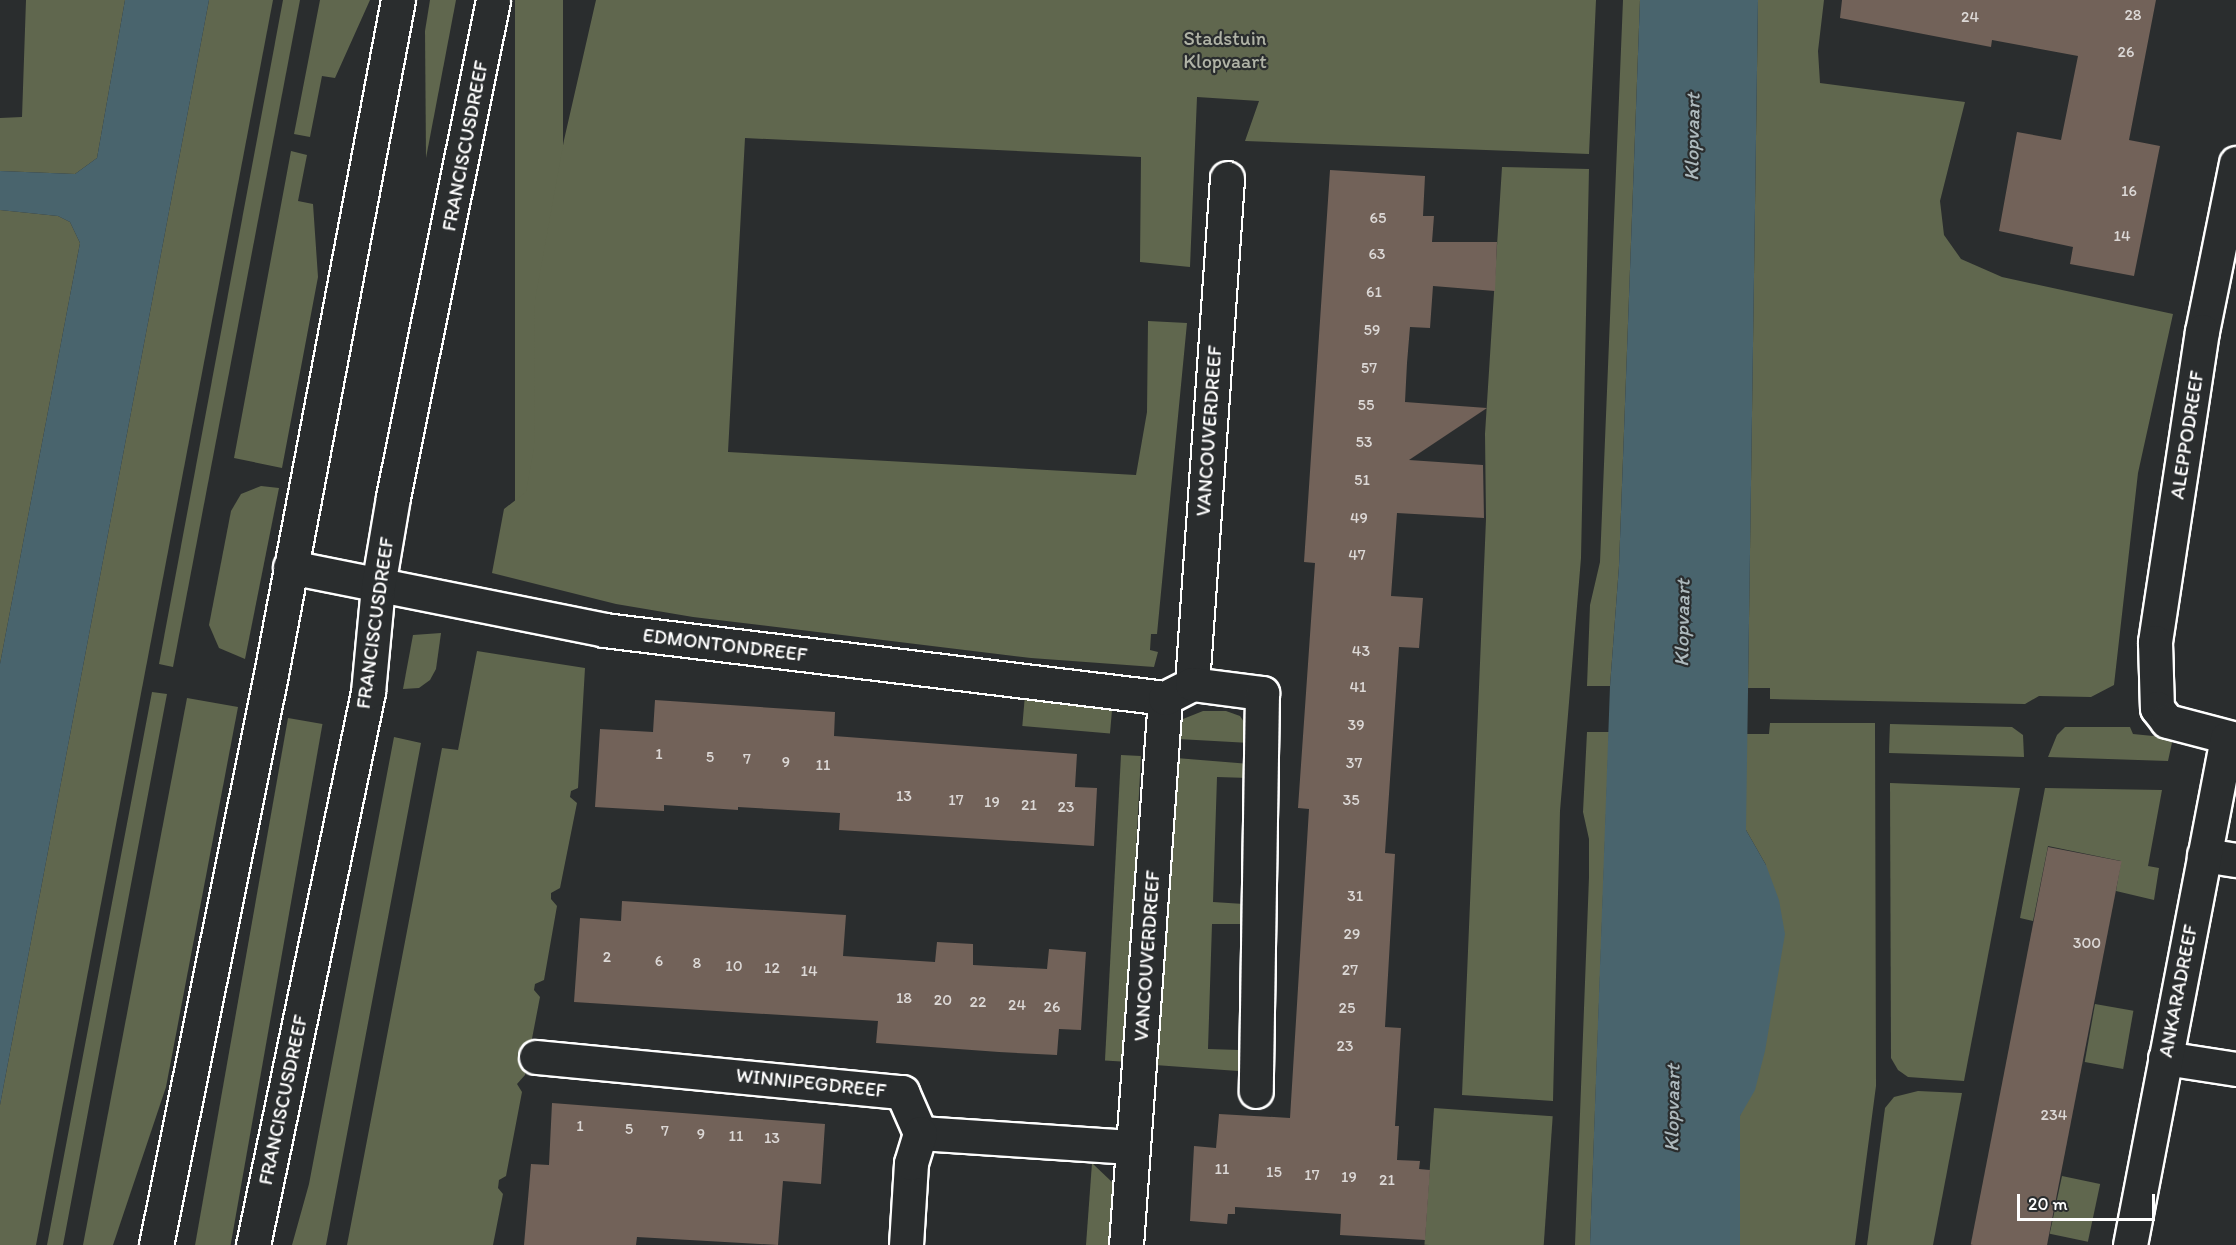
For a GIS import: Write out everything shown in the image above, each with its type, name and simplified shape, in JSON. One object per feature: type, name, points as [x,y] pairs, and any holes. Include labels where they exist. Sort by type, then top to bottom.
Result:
[{"type":"street","points":[[156,1245],[290,567],[398,0]]},
{"type":"street","name":"FRANCISCUSDREEF","points":[[253,1245],[368,692],[378,586],[493,0]]},
{"type":"street","name":"ALEPPODREEF","points":[[2232,739],[2167,721],[2157,708],[2155,642],[2229,225],[2236,163]]},
{"type":"street","name":"VANCOUVERDREEF","points":[[1125,1245],[1131,1147],[1178,691],[1227,178]]},
{"type":"street","name":"EDMONTONDREEF","points":[[290,567],[604,630],[1178,691]]},
{"type":"street","points":[[1178,691],[1262,693],[1256,1091]]},
{"type":"street","name":"ANKARADREEF","points":[[2130,1245],[2204,855],[2232,739]]},
{"type":"street","points":[[2204,855],[2236,860]]},
{"type":"street","name":"WINNIPEGDREEF","points":[[536,1057],[902,1092],[920,1133]]},
{"type":"street","points":[[2164,1058],[2236,1069]]},
{"type":"street","points":[[906,1245],[911,1162],[920,1133],[1131,1147]]},
{"type":"green space","points":[[26,0],[125,0],[97,158],[75,174],[0,171],[0,118],[22,117]]},
{"type":"green space","points":[[209,0],[273,0],[36,1245],[0,1245],[0,1105]]},
{"type":"green space","points":[[283,0],[300,0],[173,667],[159,664]]},
{"type":"green space","points":[[320,0],[370,0],[335,78],[322,76],[310,137],[294,134]]},
{"type":"green space","points":[[430,0],[456,0],[426,158],[425,31]]},
{"type":"green space","points":[[515,0],[563,0],[563,501],[515,501]]},
{"type":"green space","name":"Stadstuin Klopvaart","points":[[596,0],[1596,0],[1589,154],[1245,141],[1259,101],[1197,97],[1190,267],[1140,262],[1141,157],[745,138],[728,452],[1136,475],[1147,412],[1148,321],[1187,323],[1157,634],[1151,634],[1150,650],[1158,652],[1154,667],[1031,658],[693,617],[616,604],[492,573],[504,509],[526,492],[534,448],[535,300],[564,140]]},
{"type":"green space","points":[[1623,0],[1640,0],[1619,566],[1610,686],[1587,686],[1590,605],[1600,562]]},
{"type":"green space","points":[[1758,0],[1824,0],[1818,51],[1820,83],[1965,102],[1940,201],[1944,235],[1961,259],[2002,277],[2173,314],[2138,473],[2114,685],[2091,697],[2039,696],[2025,704],[1770,699],[1770,688],[1748,688]]},
{"type":"green space","points":[[291,151],[307,155],[298,201],[313,204],[318,277],[282,468],[234,458]]},
{"type":"green space","points":[[1502,167],[1589,169],[1581,558],[1560,811],[1553,1101],[1462,1095],[1486,519],[1485,434]]},
{"type":"green space","points":[[0,210],[58,216],[70,222],[80,243],[0,664]]},
{"type":"green space","points":[[261,486],[279,488],[245,659],[219,648],[209,625],[231,511],[241,494]]},
{"type":"green space","points":[[441,633],[436,669],[430,680],[419,688],[403,689],[413,635]]},
{"type":"green space","points":[[477,651],[585,668],[578,788],[571,791],[570,797],[577,803],[560,888],[551,893],[551,899],[557,906],[544,980],[535,984],[534,990],[540,997],[525,1075],[517,1084],[522,1092],[506,1176],[499,1180],[498,1188],[503,1194],[493,1245],[347,1245],[442,748],[458,750]]},
{"type":"green space","points":[[152,692],[167,694],[63,1245],[47,1245]]},
{"type":"green space","points":[[1025,695],[1113,703],[1110,734],[1022,726]]},
{"type":"green space","points":[[187,698],[238,707],[166,1087],[113,1245],[83,1245]]},
{"type":"green space","points":[[1203,711],[1226,711],[1240,716],[1248,728],[1250,743],[1178,739],[1183,719]]},
{"type":"green space","points":[[288,718],[322,724],[231,1245],[195,1245]]},
{"type":"green space","points":[[1770,723],[1875,723],[1876,1086],[1855,1245],[1740,1245],[1740,1116],[1766,865],[1746,830],[1746,734],[1769,734]]},
{"type":"green space","points":[[1890,724],[2012,727],[2023,735],[2024,757],[1889,753]]},
{"type":"green space","points":[[2065,727],[2130,727],[2133,734],[2173,738],[2168,761],[2048,757],[2057,735]]},
{"type":"green space","points":[[1587,732],[1609,732],[1590,1245],[1575,1245],[1589,877],[1589,839],[1583,812]]},
{"type":"green space","points":[[394,737],[421,743],[326,1245],[292,1245],[309,1184]]},
{"type":"green space","points":[[1121,755],[1141,756],[1125,1062],[1105,1061]]},
{"type":"green space","points":[[1176,758],[1250,764],[1249,778],[1217,777],[1213,902],[1244,904],[1244,924],[1212,924],[1208,1049],[1239,1050],[1238,1071],[1155,1065]]},
{"type":"green space","points":[[1890,783],[2020,788],[1964,1081],[1908,1077],[1898,1070],[1891,1058]]},
{"type":"green space","points":[[2045,788],[2162,790],[2148,866],[2159,868],[2154,900],[2116,891],[2121,861],[2048,846],[2033,921],[2020,918]]},
{"type":"green space","points":[[2095,1004],[2133,1011],[2123,1069],[2085,1062]]},
{"type":"green space","points":[[1918,1091],[1962,1093],[1933,1245],[1867,1245],[1885,1108],[1894,1097]]},
{"type":"green space","points":[[1434,1108],[1553,1116],[1544,1245],[1424,1245]]},
{"type":"green space","points":[[1092,1163],[1113,1183],[1109,1245],[1086,1245]]},
{"type":"green space","points":[[2062,1176],[2100,1184],[2088,1242],[2050,1234]]},
{"type":"water","points":[[125,0],[209,0],[0,1105],[0,664],[80,243],[70,222],[58,216],[0,210],[0,171],[75,174],[97,158]]},
{"type":"water","name":"Klopvaart","points":[[1640,0],[1758,0],[1746,830],[1766,865],[1779,900],[1785,934],[1765,1051],[1755,1090],[1740,1116],[1740,1245],[1590,1245],[1610,686],[1619,566]]},
{"type":"building","points":[[1842,0],[2156,0],[2129,140],[2160,146],[2134,276],[2070,264],[2073,247],[1999,231],[2017,132],[2061,140],[2078,56],[1992,40],[1991,47],[1840,18]]},
{"type":"building","points":[[1330,170],[1425,176],[1423,216],[1434,216],[1432,242],[1497,242],[1495,291],[1433,286],[1430,328],[1410,327],[1407,363],[1405,402],[1487,408],[1409,460],[1483,465],[1484,518],[1397,513],[1391,596],[1423,598],[1419,648],[1399,647],[1385,853],[1395,854],[1385,1027],[1401,1028],[1395,1126],[1399,1126],[1397,1160],[1420,1161],[1419,1169],[1430,1170],[1425,1240],[1340,1235],[1341,1214],[1235,1207],[1235,1214],[1228,1214],[1227,1224],[1190,1221],[1194,1146],[1216,1148],[1219,1114],[1290,1118],[1309,809],[1298,808],[1315,563],[1304,562]]},
{"type":"building","points":[[655,700],[835,712],[834,736],[1077,754],[1075,787],[1097,788],[1094,846],[839,830],[840,813],[664,805],[664,811],[595,807],[600,729],[653,732]]},
{"type":"building","points":[[2048,847],[2122,861],[2047,1245],[1971,1245]]},
{"type":"building","points":[[622,901],[846,915],[843,956],[935,962],[937,942],[973,944],[973,965],[1047,969],[1049,949],[1086,952],[1081,1030],[1059,1029],[1057,1055],[999,1052],[876,1043],[878,1021],[574,1002],[580,918],[621,921]]},
{"type":"building","points":[[552,1103],[825,1124],[821,1184],[783,1181],[778,1245],[637,1237],[636,1245],[524,1245],[531,1164],[549,1165]]}]
